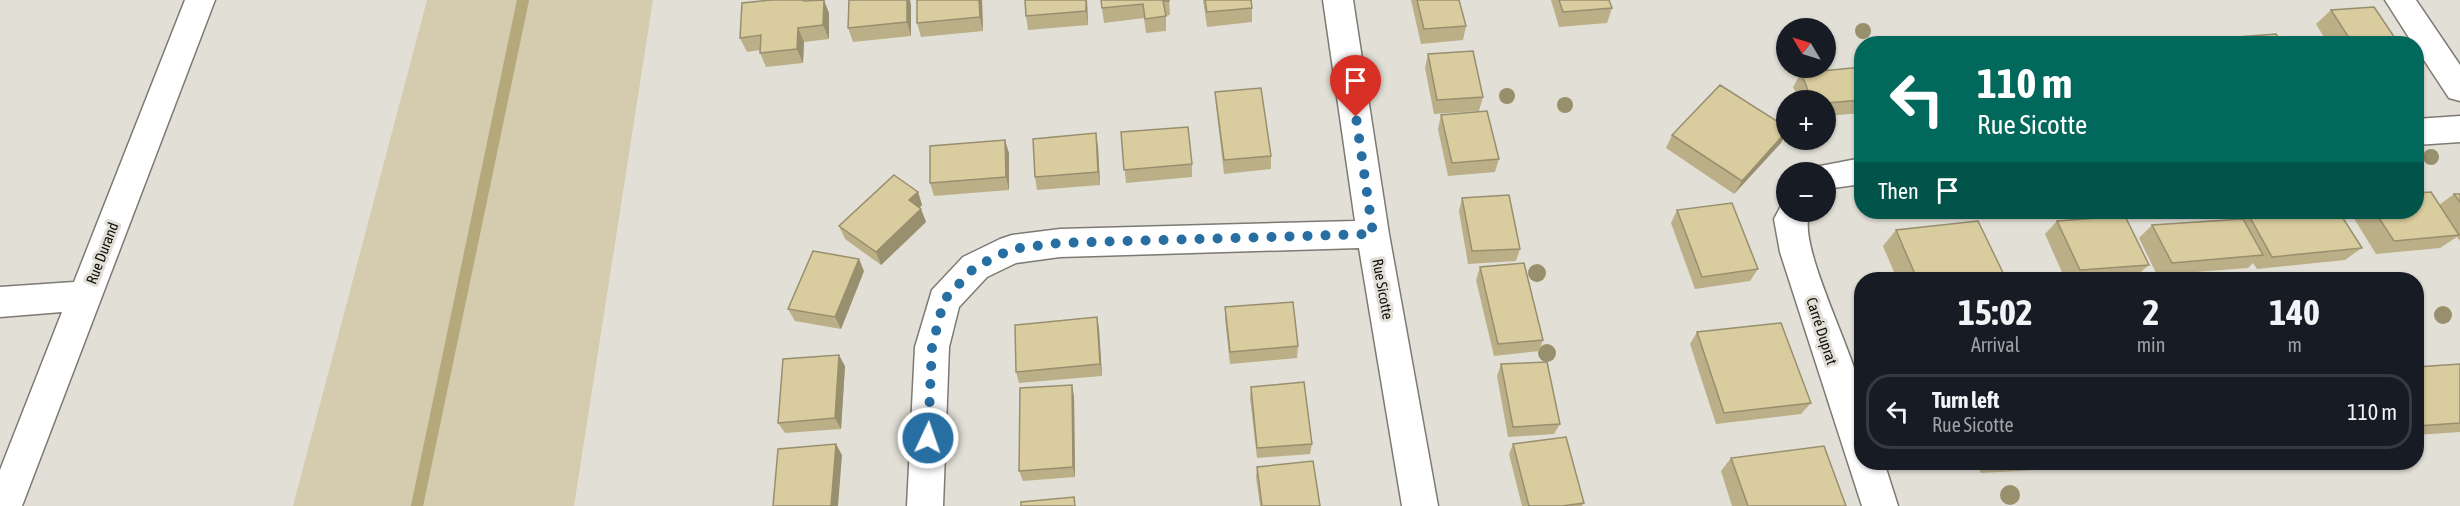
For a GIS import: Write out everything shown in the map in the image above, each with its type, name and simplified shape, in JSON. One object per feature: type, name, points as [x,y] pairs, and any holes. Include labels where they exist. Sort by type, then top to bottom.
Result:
[{"type":"street","name":"Rue Durand","points":[[4,506],[200,0]]},
{"type":"street","name":"Rue Sicotte","points":[[1338,0],[1373,234],[1420,506]]},
{"type":"street","points":[[2400,0],[2460,89]]},
{"type":"street","points":[[2424,131],[2460,129]]},
{"type":"street","points":[[1836,175],[1854,172]]},
{"type":"street","name":"Carré Duprat","points":[[1791,222],[1796,252],[1854,426]]},
{"type":"street","points":[[925,506],[932,347],[944,300],[975,267],[1012,249],[1060,243],[1373,234]]},
{"type":"street","points":[[0,302],[85,296]]},
{"type":"street","points":[[1869,470],[1880,506]]},
{"type":"shaded area","points":[[427,0],[653,0],[574,506],[293,506]]},
{"type":"building","points":[[771,0],[824,0],[823,25],[798,28],[797,49],[760,53],[761,35],[740,38],[742,3]]},
{"type":"building","points":[[849,0],[907,0],[907,22],[848,28]]},
{"type":"building","points":[[917,0],[979,0],[980,17],[917,23]]},
{"type":"building","points":[[1025,0],[1086,0],[1086,11],[1026,16]]},
{"type":"building","points":[[1101,0],[1169,1],[1163,1],[1166,16],[1145,19],[1143,4],[1102,8]]},
{"type":"building","points":[[1205,0],[1251,0],[1252,8],[1207,12]]},
{"type":"building","points":[[1417,0],[1459,0],[1466,26],[1424,29]]},
{"type":"building","points":[[1559,0],[1609,0],[1612,8],[1563,12]]},
{"type":"building","points":[[2374,7],[2394,36],[2348,36],[2331,10]]},
{"type":"building","points":[[2276,34],[2277,36],[2250,36]]},
{"type":"building","points":[[1473,51],[1483,97],[1437,100],[1428,54]]},
{"type":"building","points":[[1854,68],[1854,101],[1836,102],[1836,90],[1808,90],[1803,78],[1836,78],[1836,70]]},
{"type":"building","points":[[1720,85],[1776,121],[1776,143],[1742,181],[1672,135]]},
{"type":"building","points":[[1261,88],[1271,156],[1224,160],[1215,92]]},
{"type":"building","points":[[1487,111],[1499,159],[1452,163],[1441,115]]},
{"type":"building","points":[[1188,127],[1192,164],[1124,170],[1121,132]]},
{"type":"building","points":[[1096,133],[1098,172],[1035,177],[1033,139]]},
{"type":"building","points":[[1005,140],[1006,177],[930,183],[930,146]]},
{"type":"building","points":[[894,175],[918,192],[909,200],[921,209],[876,252],[839,226]]},
{"type":"building","points":[[2424,192],[2431,192],[2459,235],[2394,241],[2380,219],[2424,219]]},
{"type":"building","points":[[2454,194],[2460,194],[2460,202]]},
{"type":"building","points":[[1509,195],[1520,249],[1472,251],[1462,198]]},
{"type":"building","points":[[1732,203],[1758,269],[1702,277],[1677,210]]},
{"type":"building","points":[[2126,219],[2149,265],[2080,270],[2057,221]]},
{"type":"building","points":[[2243,219],[2263,255],[2172,263],[2152,225]]},
{"type":"building","points":[[2251,219],[2343,219],[2362,248],[2272,257]]},
{"type":"building","points":[[1978,221],[2003,272],[1914,272],[1896,230]]},
{"type":"building","points":[[813,251],[859,259],[835,317],[788,309]]},
{"type":"building","points":[[1524,263],[1543,340],[1498,344],[1480,267]]},
{"type":"building","points":[[1293,302],[1298,346],[1230,352],[1225,307]]},
{"type":"building","points":[[1097,317],[1100,364],[1016,372],[1015,325]]},
{"type":"building","points":[[1781,323],[1811,403],[1724,413],[1697,332]]},
{"type":"building","points":[[839,355],[835,418],[778,423],[783,359]]},
{"type":"building","points":[[1547,362],[1560,424],[1513,427],[1501,364]]},
{"type":"building","points":[[2460,364],[2460,423],[2424,425],[2424,366]]},
{"type":"building","points":[[1304,382],[1312,444],[1257,448],[1251,387]]},
{"type":"building","points":[[1072,385],[1073,467],[1019,471],[1020,388]]},
{"type":"building","points":[[1566,437],[1584,503],[1529,506],[1513,444]]},
{"type":"building","points":[[836,444],[831,506],[773,506],[778,449]]},
{"type":"building","points":[[1824,446],[1846,506],[1748,506],[1731,458]]},
{"type":"building","points":[[1313,461],[1320,506],[1262,506],[1257,467]]},
{"type":"building","points":[[1074,497],[1075,506],[1021,506],[1021,502]]},
{"type":"waterway","points":[[417,506],[523,0]]},
{"type":"route","points":[[928,438],[932,347],[944,300],[975,267],[1012,249],[1060,243],[1373,234],[1356,117]]}]
